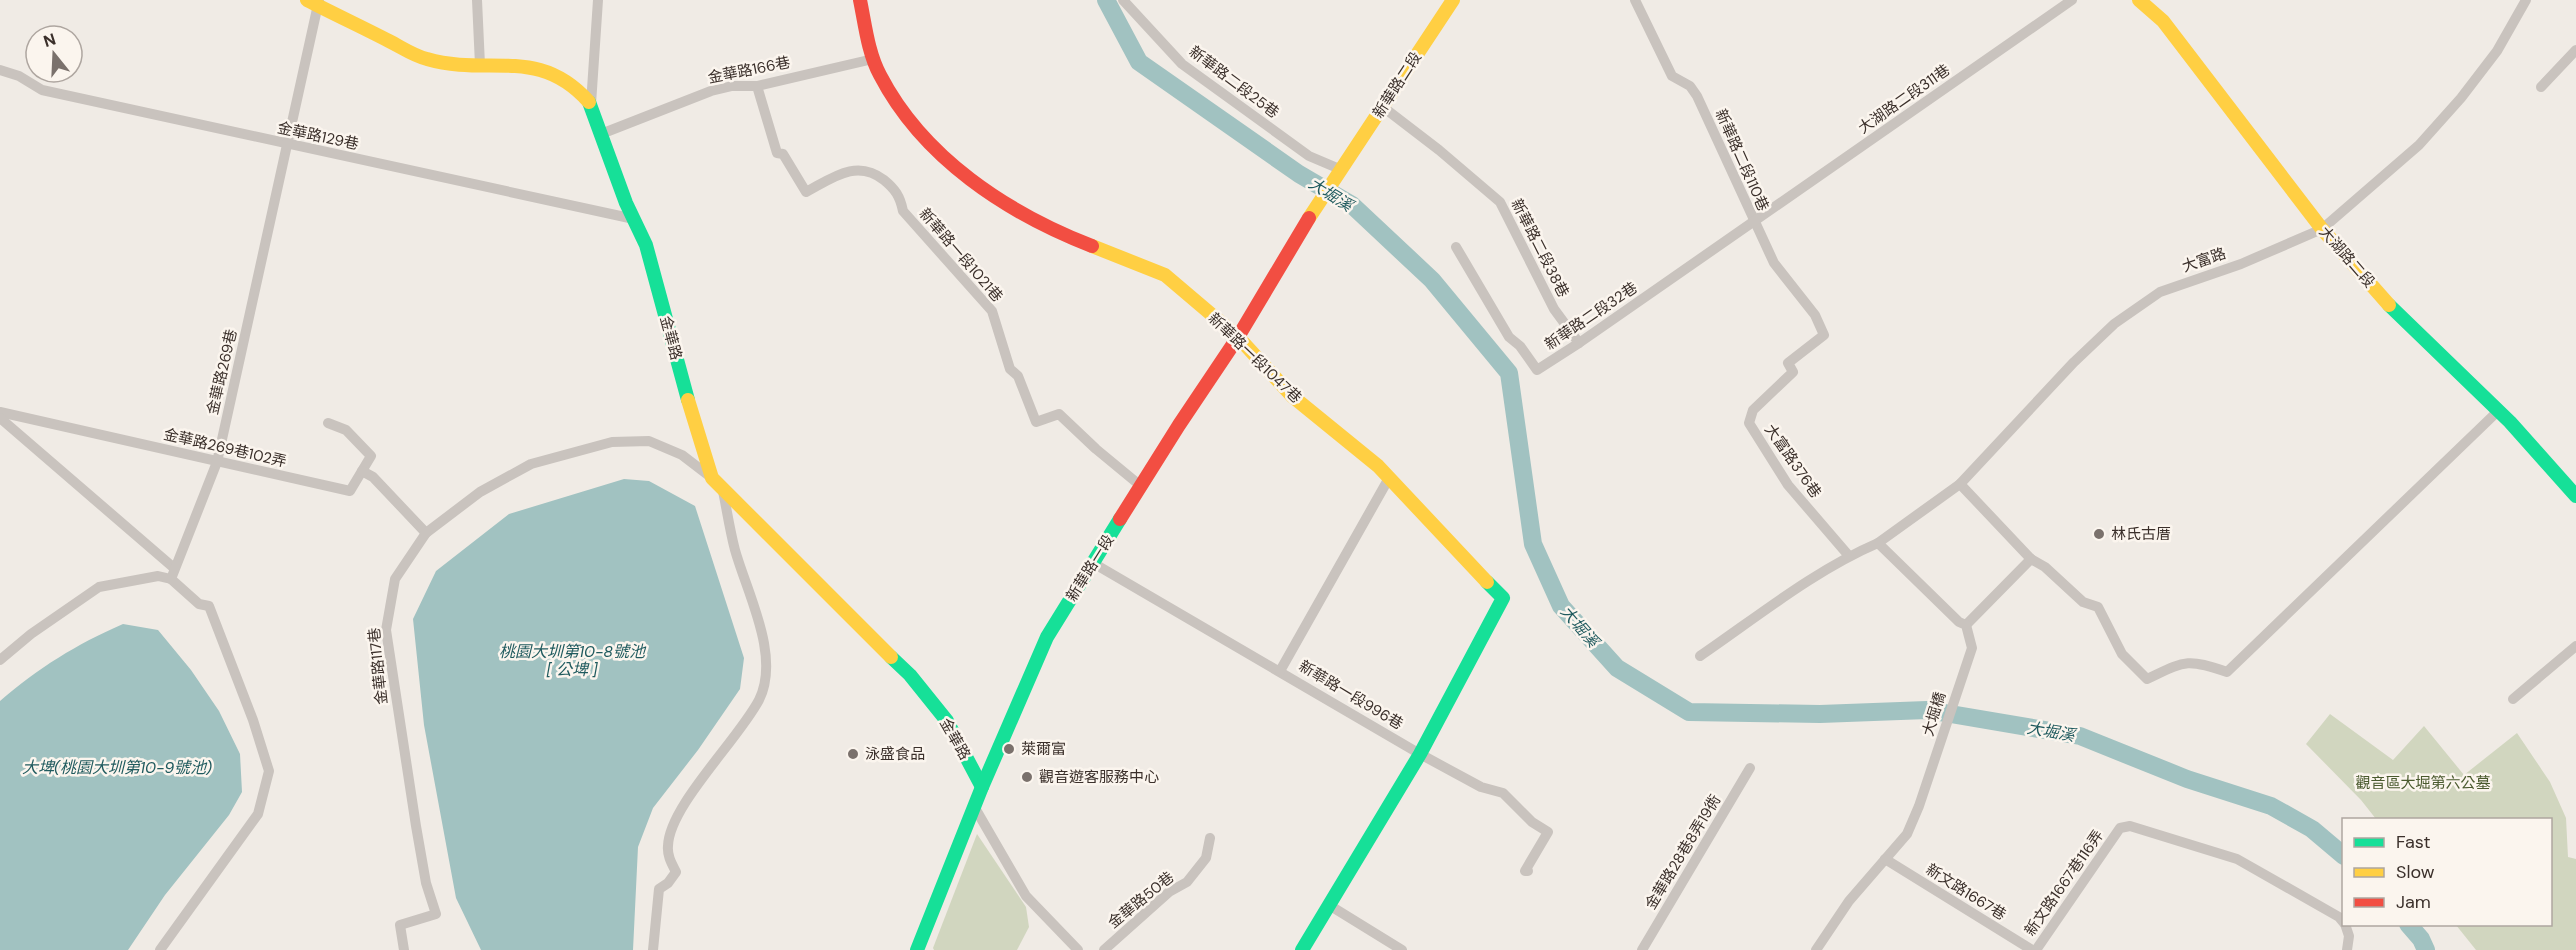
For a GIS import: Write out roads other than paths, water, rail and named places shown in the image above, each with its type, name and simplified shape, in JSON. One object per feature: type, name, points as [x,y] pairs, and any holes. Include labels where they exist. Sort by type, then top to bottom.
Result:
[{"type":"street","points":[[477,0],[480,65]]},
{"type":"street","points":[[591,104],[598,0]]},
{"type":"street","name":"新華路一段1047巷","points":[[860,0],[873,59],[879,74],[898,105],[927,140],[958,170],[1018,213],[1052,231],[1165,275],[1238,337],[1292,396],[1378,466],[1460,556],[1503,598],[1420,754]]},
{"type":"street","name":"新華路二段25巷","points":[[1123,0],[1182,64],[1309,156],[1342,170]]},
{"type":"street","name":"新華路二段","points":[[1313,213],[1453,0]]},
{"type":"street","name":"新華路二段110巷","points":[[1635,0],[1672,76],[1690,86],[1697,96],[1774,263],[1815,315],[1824,335]]},
{"type":"street","name":"大湖路二段311巷","points":[[1754,222],[2072,0]]},
{"type":"street","name":"大湖路二段","points":[[2139,0],[2163,21],[2322,229],[2391,307],[2498,411],[2576,496]]},
{"type":"street","name":"大富路","points":[[1700,656],[1849,556],[1878,543],[1960,484],[2074,362],[2123,317],[2160,292],[2241,264],[2322,229],[2419,145],[2461,99],[2497,51],[2526,0]]},
{"type":"street","name":"金華路","points":[[314,2],[425,59],[462,66],[512,64],[555,74],[575,86],[591,104],[646,245],[684,387],[712,478],[723,492],[910,675],[947,721],[982,787]]},
{"type":"street","name":"金華路269巷","points":[[173,574],[217,462],[288,145],[314,2]]},
{"type":"street","points":[[2541,87],[2576,50]]},
{"type":"street","name":"金華路166巷","points":[[601,134],[711,91],[732,86],[757,86],[873,59]]},
{"type":"street","name":"金華路129巷","points":[[0,70],[19,76],[42,90],[634,219]]},
{"type":"street","name":"新華路一段1021巷","points":[[757,86],[777,153],[783,154],[792,165],[806,192],[830,177],[859,170],[878,176],[898,192],[903,211],[992,311],[1010,369],[1018,376],[1036,422],[1059,414],[1142,487]]},
{"type":"street","name":"新華路二段38巷","points":[[1383,107],[1440,150],[1500,202],[1554,309],[1579,343]]},
{"type":"street","name":"新華路一段","points":[[916,950],[982,787],[1047,637],[1238,337],[1313,213]]},
{"type":"street","name":"新華路二段32巷","points":[[1456,247],[1509,337],[1520,346],[1537,370],[1754,222]]},
{"type":"street","name":"大富路376巷","points":[[1824,335],[1788,363],[1793,372],[1754,410],[1749,423],[1788,485],[1849,556]]},
{"type":"street","points":[[1960,484],[2031,559],[2045,567],[2083,602],[2098,607],[2122,654],[2147,679],[2180,664],[2198,662],[2226,672],[2498,411]]},
{"type":"street","name":"金華路269巷102弄","points":[[0,412],[350,491],[362,471]]},
{"type":"street","points":[[0,418],[173,574],[198,604],[208,606],[253,720],[269,771],[258,814],[160,950]]},
{"type":"street","points":[[328,423],[346,430],[371,456],[362,471],[373,477],[426,533]]},
{"type":"street","name":"金華路117巷","points":[[404,950],[400,925],[436,914],[426,883],[386,630],[395,579],[426,533],[480,492],[531,464],[612,442],[649,441],[682,454],[712,478]]},
{"type":"street","points":[[1280,671],[1389,478]]},
{"type":"street","points":[[653,950],[659,889],[668,883],[676,872],[669,857],[671,828],[681,808],[732,741],[759,699],[766,677],[761,631],[735,549],[723,492]]},
{"type":"street","points":[[1878,543],[1959,622],[1966,625],[2031,559]]},
{"type":"street","name":"新華路一段996巷","points":[[1093,563],[1420,754],[1481,787],[1503,793],[1532,822],[1548,832],[1525,871],[1528,871]]},
{"type":"street","points":[[0,660],[31,634],[99,587],[173,574]]},
{"type":"street","name":"大堀橋","points":[[1816,950],[1849,901],[1907,834],[1938,752],[1972,648],[1966,625]]},
{"type":"street","points":[[2513,699],[2576,646]]},
{"type":"street","points":[[1302,950],[1420,754]]},
{"type":"street","name":"金華路28巷8弄19衖","points":[[1642,950],[1750,768]]},
{"type":"street","points":[[975,808],[1026,896],[1078,950]]},
{"type":"street","name":"新文路1667巷116弄","points":[[2034,950],[2120,828],[2130,826],[2237,859],[2339,917],[2342,921]]},
{"type":"street","name":"金華路50巷","points":[[1104,950],[1169,892],[1187,882],[1206,858],[1210,838]]},
{"type":"street","name":"新文路1667巷","points":[[1885,860],[2034,950]]},
{"type":"street","points":[[1329,905],[1402,950]]},
{"type":"street","name":"新文路1667巷116弄","points":[[2345,926],[2349,936],[2348,950]]},
{"type":"water","name":"桃園大圳第10-8號池 [ 公埤 ]","points":[[624,479],[649,481],[695,506],[744,658],[740,689],[698,750],[653,808],[638,847],[633,950],[481,950],[456,898],[424,725],[413,619],[436,571],[509,514]]},
{"type":"water","name":"大埤(桃園大圳第10-9號池)","points":[[123,624],[158,630],[191,670],[219,711],[240,754],[242,792],[229,815],[165,895],[128,950],[0,950],[0,701],[58,658]]},
{"type":"waterway","name":"大堀溪","points":[[1106,0],[1139,62],[1299,174],[1352,205],[1432,280],[1509,373],[1533,544],[1561,606],[1617,668],[1689,712],[1820,714],[1927,710],[2080,736],[2187,779],[2271,806],[2312,829],[2342,854]]},
{"type":"waterway","name":"大堀溪","points":[[2410,926],[2421,939],[2426,950]]},
{"type":"place","name":"林氏古厝","points":[[2099,534]]},
{"type":"place","name":"萊爾富","points":[[1009,749]]},
{"type":"place","name":"泳盛食品","points":[[853,754]]},
{"type":"place","name":"觀音遊客服務中心","points":[[1027,777]]},
{"type":"park label","name":"觀音區大堀第六公墓","points":[[2423,783]]}]
